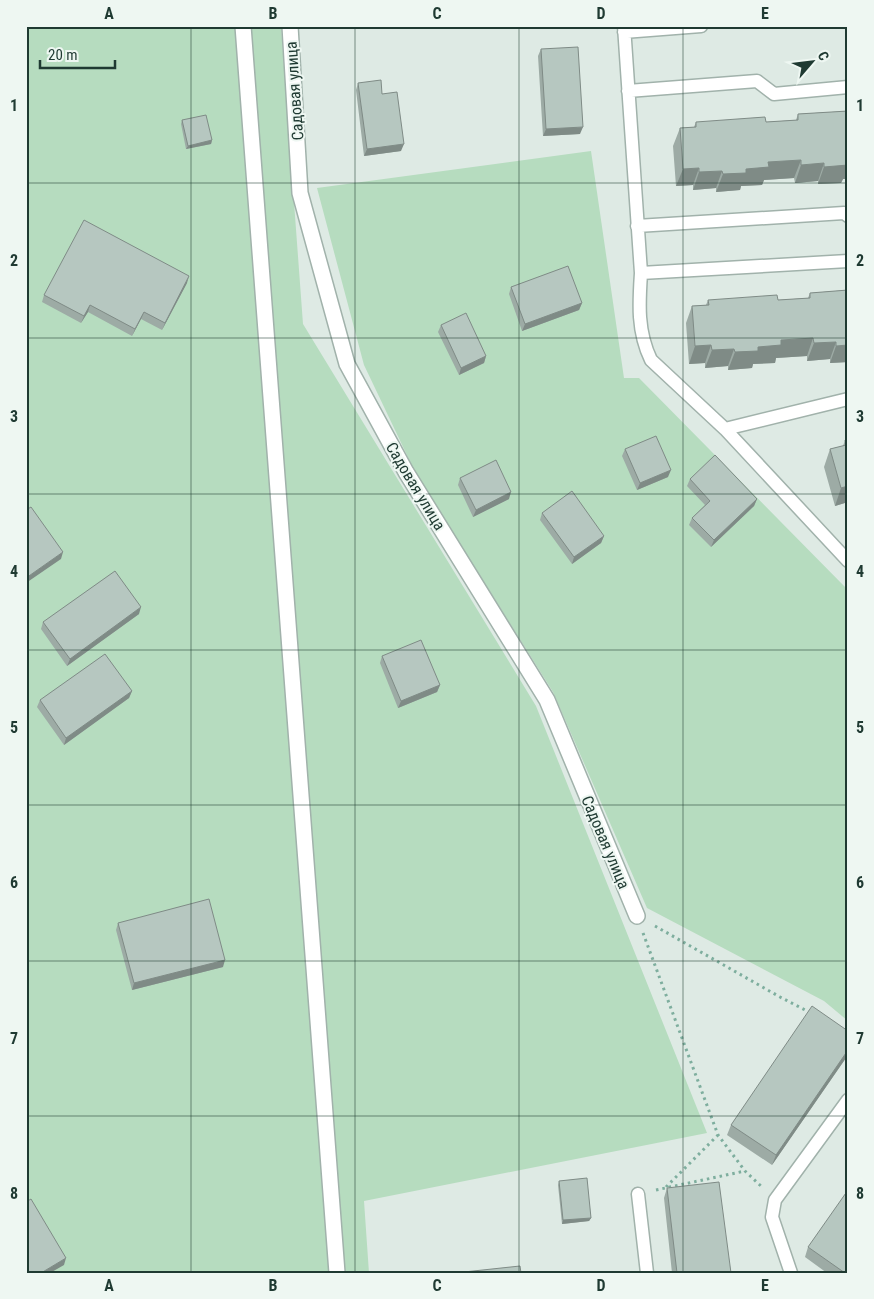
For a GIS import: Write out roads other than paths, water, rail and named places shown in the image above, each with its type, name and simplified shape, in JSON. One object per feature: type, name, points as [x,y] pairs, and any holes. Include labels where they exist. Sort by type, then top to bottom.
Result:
[{"type":"street","points":[[243,26],[337,1273]]},
{"type":"street","name":"Садовая улица","points":[[290,26],[300,193],[347,364],[406,472],[547,700],[637,916]]},
{"type":"lane","points":[[700,26],[624,29],[641,273],[640,325],[644,345],[651,360],[725,429],[848,561]]},
{"type":"lane","points":[[628,91],[758,81],[774,94],[848,87]]},
{"type":"lane","points":[[637,226],[844,213],[848,216]]},
{"type":"lane","points":[[641,273],[848,261]]},
{"type":"lane","points":[[725,429],[848,399]]},
{"type":"lane","points":[[791,1273],[772,1217],[775,1200],[848,1100]]},
{"type":"lane","points":[[638,1194],[647,1273]]}]
